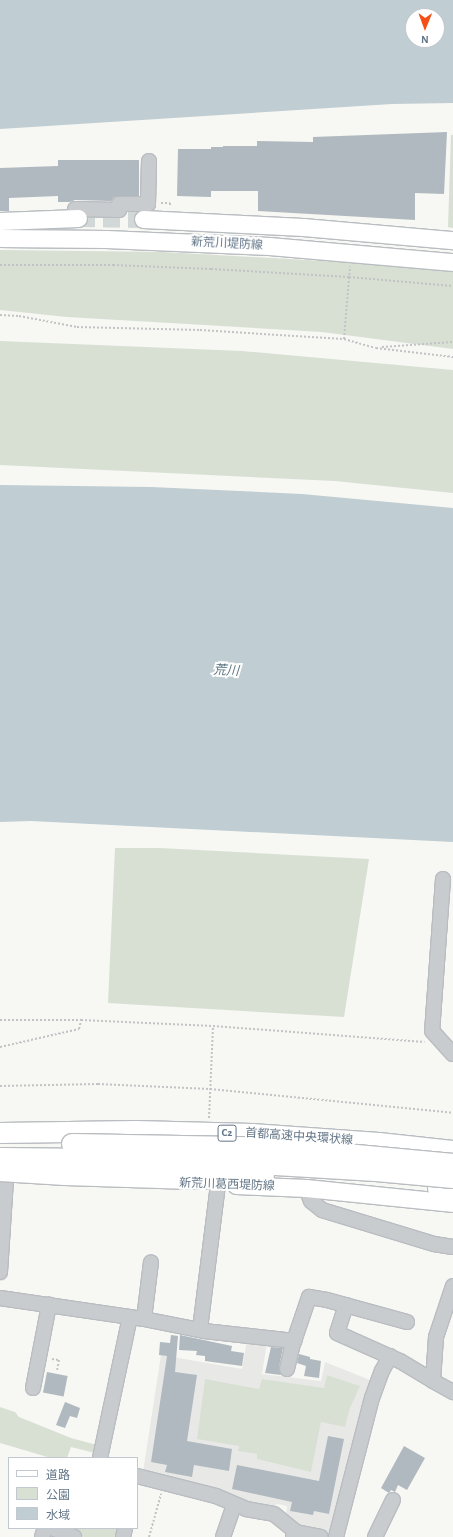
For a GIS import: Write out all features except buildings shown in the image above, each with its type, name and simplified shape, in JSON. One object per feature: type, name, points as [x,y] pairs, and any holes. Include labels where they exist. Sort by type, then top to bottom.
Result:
[{"type":"highway","name":"首都高速中央環状線","points":[[0,1133],[136,1131],[244,1134],[379,1143],[453,1151]]},
{"type":"highway","points":[[0,1143],[251,1147],[314,1151],[453,1164]]},
{"type":"highway","points":[[0,1158],[192,1160],[368,1170],[448,1186]]},
{"type":"highway","points":[[2,1176],[192,1179],[257,1176],[448,1186]]},
{"type":"main road","points":[[0,221],[76,213]]},
{"type":"main road","name":"新荒川堤防線","points":[[143,219],[303,227],[453,240]]},
{"type":"main road","name":"新荒川堤防線","points":[[0,238],[106,239],[269,246],[453,262]]},
{"type":"main road","points":[[221,1153],[250,1145],[275,1144],[314,1145],[453,1158]]},
{"type":"main road","points":[[0,1151],[221,1153],[313,1157],[453,1170]]},
{"type":"main road","name":"新荒川葛西堤防線","points":[[2,1176],[306,1188],[453,1203]]},
{"type":"street","points":[[76,213],[118,210],[119,204],[148,204],[149,161]]},
{"type":"street","points":[[443,879],[432,1031],[441,1043],[453,1054]]},
{"type":"street","points":[[200,1329],[221,1153]]},
{"type":"street","points":[[0,1272],[2,1176]]},
{"type":"street","points":[[306,1188],[311,1201],[322,1210],[434,1244],[453,1247]]},
{"type":"street","points":[[100,1457],[151,1262]]},
{"type":"street","points":[[433,1381],[436,1337],[453,1286]]},
{"type":"street","points":[[287,1369],[294,1341],[309,1297],[346,1305],[407,1322]]},
{"type":"street","points":[[0,1298],[137,1318],[200,1329],[204,1331],[294,1341]]},
{"type":"street","points":[[32,1388],[49,1305]]},
{"type":"street","points":[[346,1305],[337,1333],[390,1356],[453,1392]]},
{"type":"street","points":[[336,1537],[372,1398],[382,1371],[390,1356]]},
{"type":"street","points":[[138,1476],[216,1496],[234,1505],[274,1514],[294,1535],[322,1537]]},
{"type":"street","points":[[375,1537],[393,1500]]},
{"type":"street","points":[[223,1537],[234,1505]]},
{"type":"street","points":[[54,1529],[74,1537]]},
{"type":"path","points":[[344,339],[350,261]]},
{"type":"path","points":[[0,265],[113,265],[349,277],[453,286]]},
{"type":"path","points":[[0,315],[19,316],[78,327],[200,330],[344,339],[376,348],[453,357]]},
{"type":"path","points":[[376,348],[453,342]]},
{"type":"path","points":[[0,1020],[81,1020],[214,1026],[441,1043]]},
{"type":"path","points":[[0,1047],[79,1029],[81,1020]]},
{"type":"path","points":[[209,1119],[214,1026]]},
{"type":"path","points":[[0,1086],[98,1084],[210,1089],[453,1113]]},
{"type":"path","points":[[149,1537],[164,1483]]},
{"type":"shaded area","points":[[247,1340],[267,1343],[262,1374],[321,1381],[325,1362],[375,1382],[331,1534],[301,1528],[286,1518],[287,1506],[277,1504],[270,1510],[143,1472],[161,1355],[242,1369]]},
{"type":"green space","points":[[451,135],[453,135],[453,228],[448,227]]},
{"type":"green space","points":[[0,250],[163,252],[394,265],[453,272],[453,349],[322,332],[67,317],[0,310]]},
{"type":"green space","points":[[0,341],[242,351],[453,370],[453,493],[335,481],[0,465]]},
{"type":"green space","points":[[115,848],[160,848],[369,859],[344,1017],[108,1003]]},
{"type":"green space","points":[[327,1375],[360,1386],[350,1408],[345,1427],[321,1422],[311,1472],[257,1459],[257,1454],[238,1451],[239,1446],[197,1439],[205,1379],[259,1389],[262,1379],[324,1388]]},
{"type":"green space","points":[[0,1407],[15,1412],[19,1417],[71,1438],[97,1445],[95,1453],[71,1447],[67,1457],[48,1457],[0,1443]]},
{"type":"green space","points":[[64,1529],[119,1529],[117,1537],[84,1537]]},
{"type":"water","points":[[0,0],[453,0],[453,103],[392,104],[0,129]]},
{"type":"water","name":"荒川","points":[[0,485],[151,487],[302,494],[453,508],[453,842],[31,821],[0,822]]},
{"type":"tunnel","points":[[78,218],[143,219]]}]
